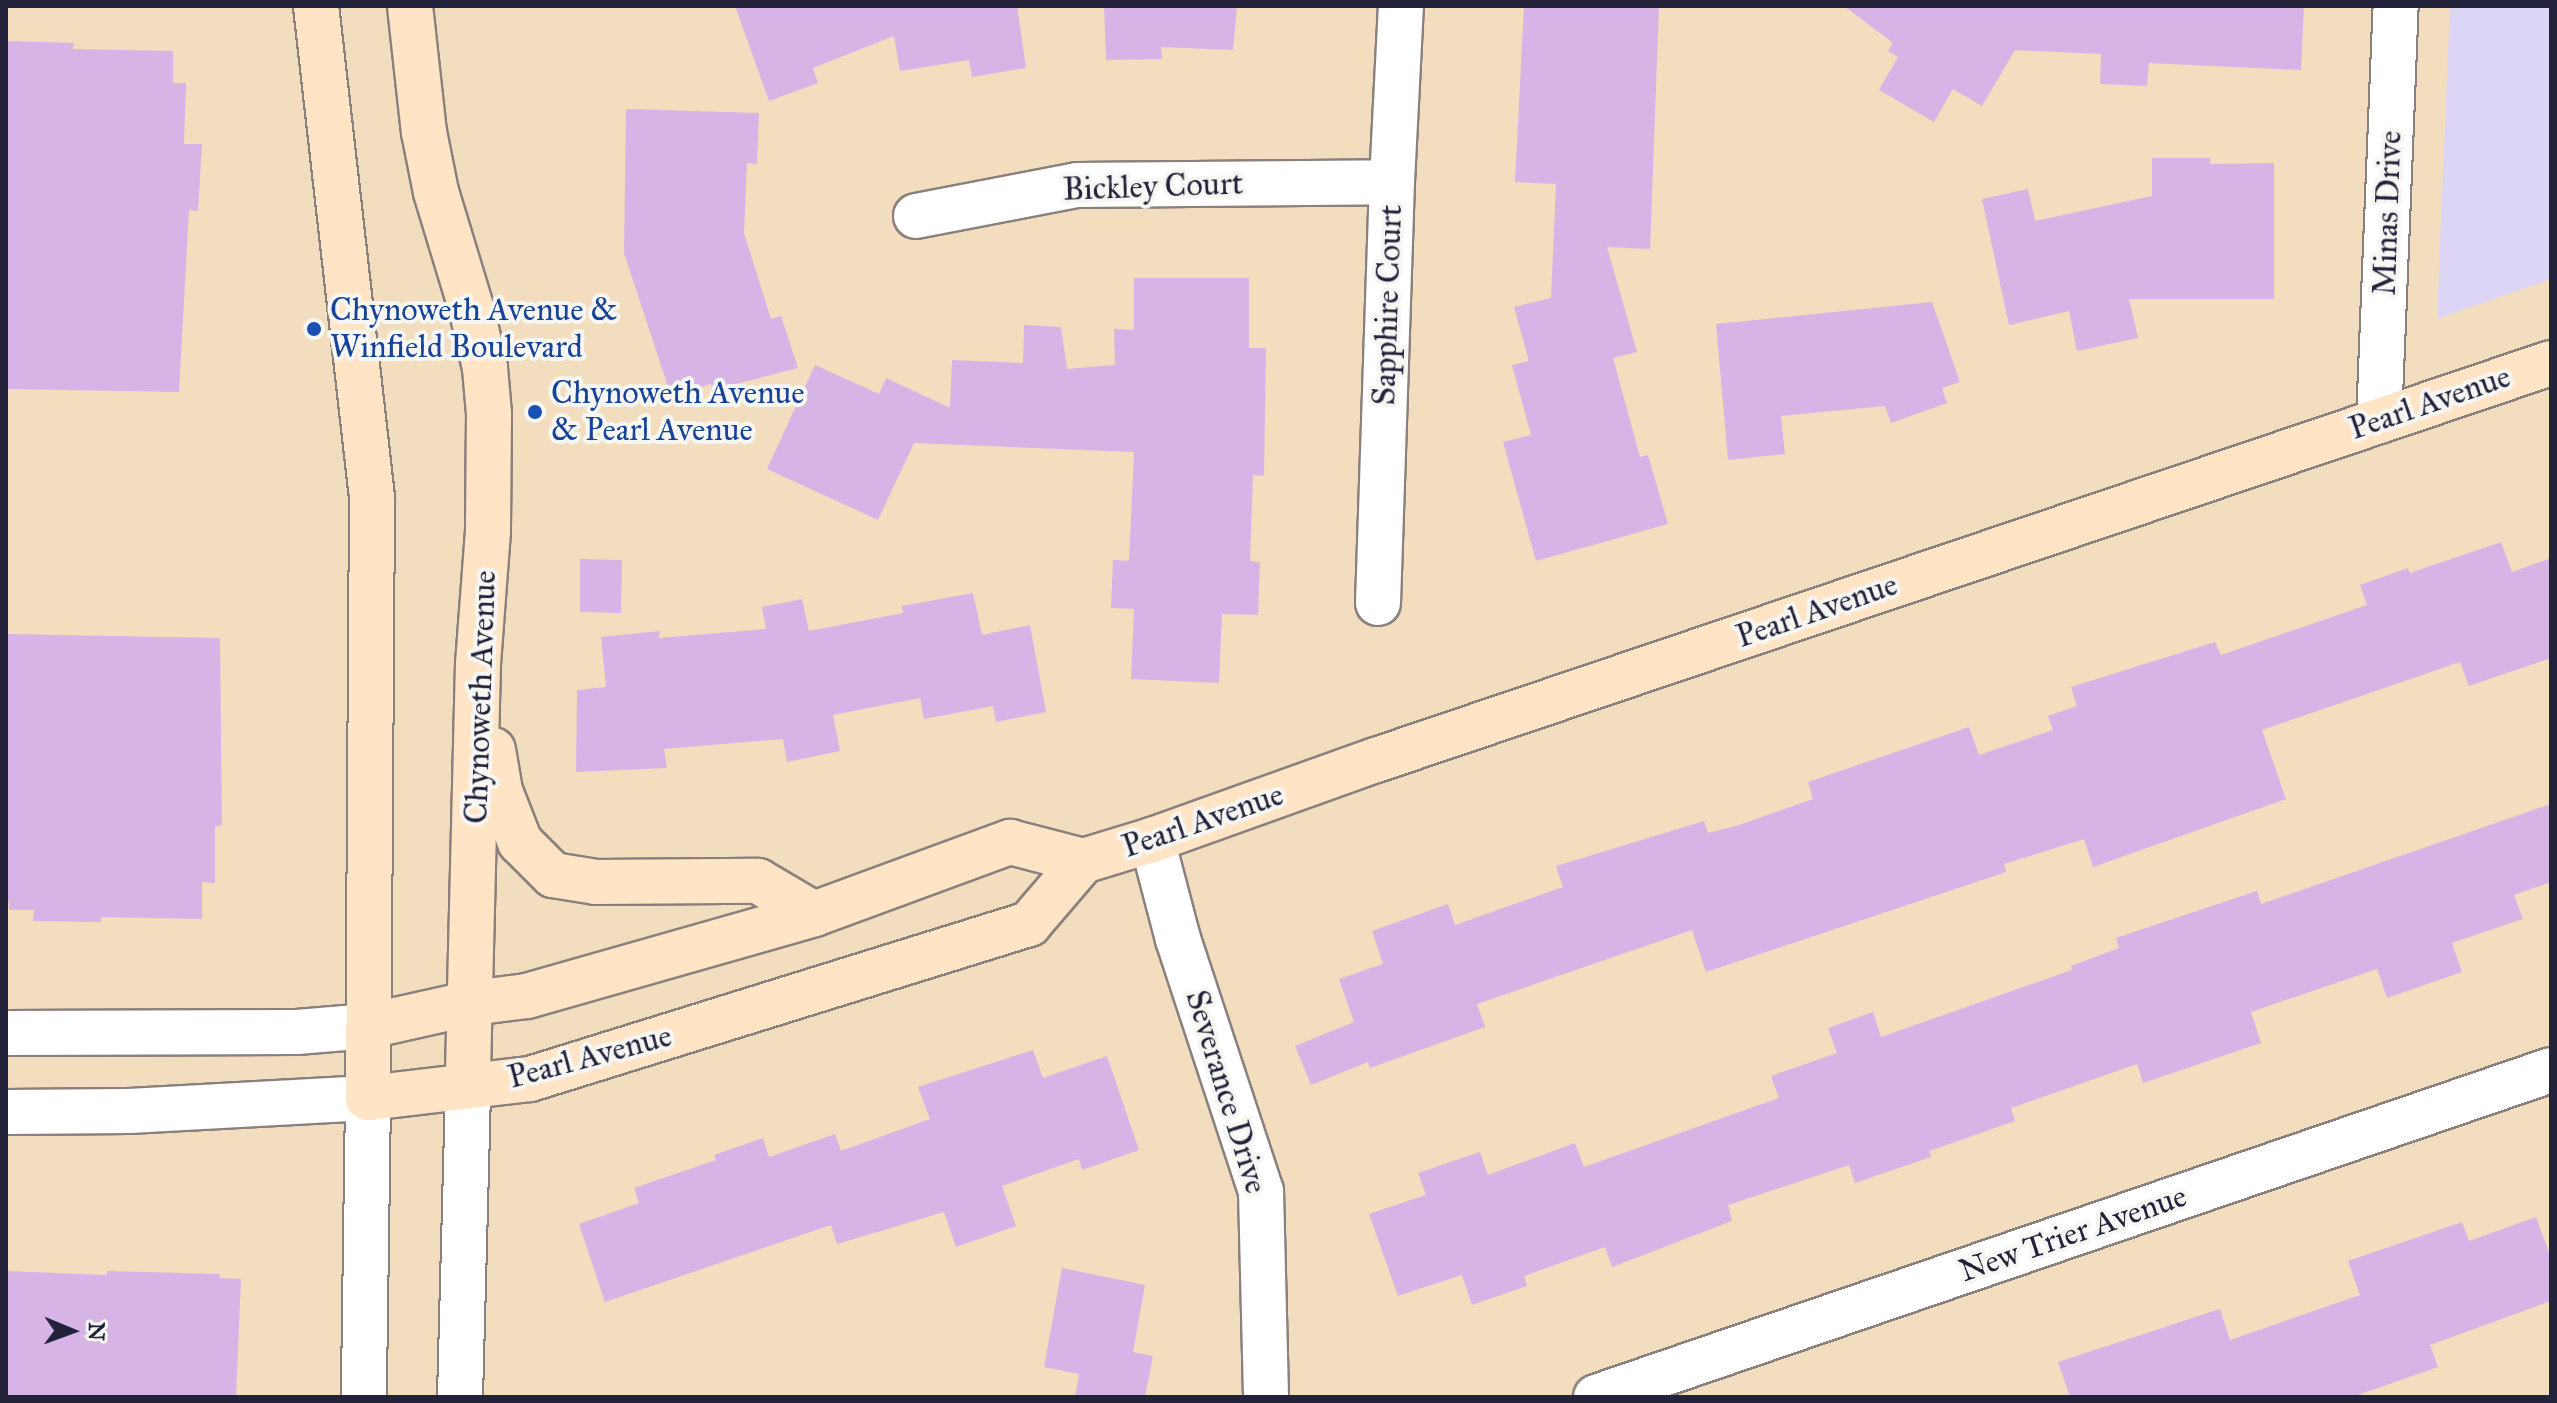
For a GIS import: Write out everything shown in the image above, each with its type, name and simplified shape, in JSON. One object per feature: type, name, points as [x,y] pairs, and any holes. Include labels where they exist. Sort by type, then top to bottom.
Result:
[{"type":"street","points":[[316,6],[372,499],[364,1397]]},
{"type":"street","name":"Chynoweth Avenue","points":[[410,6],[416,85],[436,192],[471,307],[485,368],[489,414],[488,531],[478,663],[460,1397]]},
{"type":"street","name":"Sapphire Court","points":[[1378,603],[1401,6]]},
{"type":"street","name":"Minas Drive","points":[[2379,421],[2396,6]]},
{"type":"street","name":"Bickley Court","points":[[916,216],[1077,185],[1392,182]]},
{"type":"street","name":"Pearl Avenue","points":[[6,1033],[297,1032],[369,1026],[472,1003],[527,996],[814,914],[1010,842],[1083,861],[2551,363]]},
{"type":"street","points":[[478,663],[500,791],[520,842],[553,875],[611,883],[758,881],[814,914]]},
{"type":"street","name":"Severance Drive","points":[[1152,840],[1178,939],[1261,1191],[1266,1397]]},
{"type":"street","name":"Pearl Avenue","points":[[6,1112],[129,1111],[368,1098],[530,1079],[1029,924],[1083,861]]},
{"type":"street","name":"New Trier Avenue","points":[[1596,1397],[2551,1070]]},
{"type":"shaded area","points":[[2450,6],[2551,6],[2551,279],[2437,319]]},
{"type":"building","points":[[735,6],[1017,6],[1026,68],[972,77],[969,60],[900,71],[894,36],[813,68],[818,83],[769,101]]},
{"type":"building","points":[[1104,6],[1237,6],[1233,50],[1161,47],[1162,59],[1106,60]]},
{"type":"building","points":[[1524,6],[1659,6],[1650,249],[1607,247],[1637,352],[1613,358],[1640,457],[1648,455],[1668,524],[1536,561],[1503,442],[1531,435],[1512,365],[1529,361],[1514,307],[1551,298],[1556,184],[1515,182]]},
{"type":"building","points":[[1844,6],[2304,6],[2301,70],[2149,63],[2147,86],[2100,84],[2101,54],[2015,50],[1982,106],[1953,89],[1934,122],[1879,90],[1898,57],[1888,51],[1893,43]]},
{"type":"building","points":[[6,41],[74,43],[73,49],[173,51],[173,83],[186,83],[184,144],[202,144],[198,211],[189,210],[179,392],[6,389]]},
{"type":"building","points":[[626,109],[759,113],[757,164],[747,163],[744,233],[771,319],[781,316],[798,368],[712,390],[711,384],[671,396],[624,253]]},
{"type":"building","points":[[2152,158],[2210,158],[2210,164],[2274,163],[2274,299],[2129,299],[2138,338],[2077,351],[2069,311],[2009,325],[1982,199],[2028,189],[2035,221],[2152,196]]},
{"type":"building","points":[[1134,278],[1249,278],[1249,348],[1266,348],[1264,476],[1253,475],[1250,561],[1260,562],[1258,615],[1222,614],[1219,683],[1131,679],[1134,609],[1111,608],[1113,560],[1129,561],[1134,452],[914,443],[878,520],[767,469],[815,365],[879,394],[886,378],[950,408],[952,360],[1023,363],[1024,325],[1061,327],[1067,369],[1115,365],[1114,329],[1134,330]]},
{"type":"building","points":[[1932,302],[1960,382],[1942,388],[1947,403],[1891,423],[1885,406],[1781,416],[1785,454],[1728,460],[1716,324]]},
{"type":"building","points":[[2501,542],[2512,572],[2551,558],[2551,658],[2469,686],[2460,662],[2262,730],[2286,799],[2093,867],[2084,839],[2004,864],[2006,872],[1706,972],[1692,930],[1477,1004],[1485,1027],[1370,1068],[1368,1062],[1311,1085],[1295,1046],[1354,1022],[1339,979],[1383,964],[1372,931],[1448,904],[1455,925],[1563,887],[1556,866],[1704,821],[1708,833],[1739,825],[1813,799],[1808,782],[1969,727],[1979,755],[2053,730],[2048,716],[2077,706],[2071,687],[2215,642],[2221,655],[2367,605],[2360,585],[2408,568],[2410,573]]},
{"type":"building","points":[[580,559],[622,560],[621,613],[580,612]]},
{"type":"building","points":[[973,593],[982,635],[1030,625],[1046,712],[996,722],[993,706],[924,719],[920,698],[833,715],[840,751],[787,762],[783,739],[664,749],[667,768],[576,772],[577,690],[606,687],[601,637],[660,631],[659,638],[766,629],[762,607],[802,599],[809,631],[903,613],[902,606]]},
{"type":"building","points":[[6,634],[220,638],[222,825],[215,826],[215,883],[202,882],[202,919],[101,917],[101,922],[33,921],[34,910],[9,910],[9,902],[6,903]]},
{"type":"building","points":[[2551,804],[2551,882],[2514,895],[2523,919],[2452,943],[2462,972],[2387,998],[2377,969],[2251,1012],[2261,1043],[2143,1083],[2137,1064],[2011,1108],[2015,1121],[1929,1151],[1931,1157],[1855,1183],[1849,1165],[1728,1205],[1732,1221],[1612,1267],[1605,1247],[1524,1276],[1527,1286],[1472,1305],[1462,1275],[1398,1296],[1369,1214],[1426,1195],[1418,1173],[1480,1152],[1488,1175],[1575,1143],[1584,1167],[1779,1098],[1771,1076],[1837,1053],[1828,1028],[1873,1012],[1881,1037],[2072,970],[2071,966],[2119,948],[2116,938],[2257,891],[2261,904]]},
{"type":"building","points":[[1033,1050],[1043,1078],[1107,1056],[1139,1150],[1082,1170],[1079,1159],[1002,1186],[1016,1226],[956,1247],[944,1212],[837,1244],[831,1225],[605,1302],[579,1224],[639,1203],[634,1188],[716,1160],[714,1155],[763,1138],[769,1157],[835,1134],[841,1151],[930,1119],[918,1087]]},
{"type":"building","points":[[2536,1217],[2551,1258],[2551,1301],[2430,1345],[2438,1367],[2352,1397],[2070,1397],[2058,1362],[2220,1309],[2230,1340],[2360,1295],[2348,1261],[2462,1222],[2469,1241]]},
{"type":"building","points":[[1062,1268],[1145,1285],[1133,1352],[1153,1356],[1145,1397],[1075,1397],[1079,1374],[1044,1367]]},
{"type":"building","points":[[6,1271],[107,1275],[107,1271],[220,1274],[219,1278],[241,1279],[236,1397],[6,1397]]},
{"type":"place","name":"Chynoweth Avenue & Winfield Boulevard","points":[[314,329]]},
{"type":"place","name":"Chynoweth Avenue & Pearl Avenue","points":[[535,412]]}]
